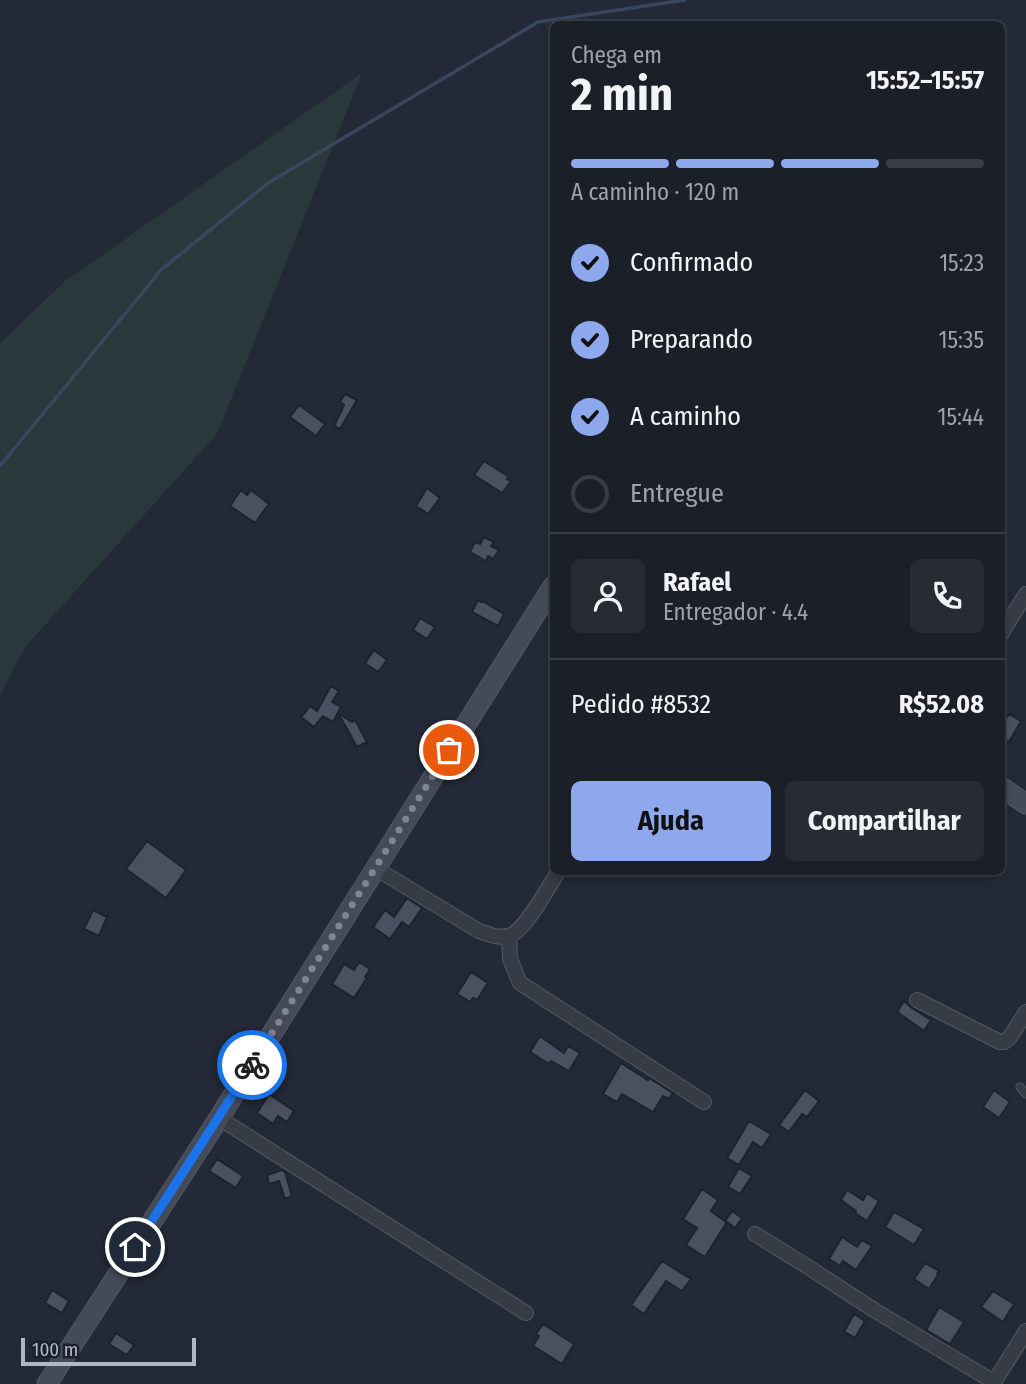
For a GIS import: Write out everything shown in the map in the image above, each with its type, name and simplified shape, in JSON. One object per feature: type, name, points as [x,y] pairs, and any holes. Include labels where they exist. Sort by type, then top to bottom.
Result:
[{"type":"street","points":[[47,1384],[219,1118],[550,591]]},
{"type":"street","points":[[1005,628],[1026,594]]},
{"type":"street","points":[[1005,790],[1026,804]]},
{"type":"street","points":[[375,867],[479,931],[494,936],[509,936],[518,931],[556,875]]},
{"type":"street","points":[[509,936],[510,959],[520,983],[704,1102]]},
{"type":"street","points":[[917,1000],[1000,1042],[1010,1037],[1026,1012]]},
{"type":"street","points":[[219,1118],[526,1313]]},
{"type":"street","points":[[755,1234],[994,1383],[1026,1331]]},
{"type":"shaded area","points":[[362,73],[217,434],[25,647],[0,696],[0,343],[64,282]]},
{"type":"building","points":[[345,394],[357,400],[340,429],[334,426],[344,405],[340,402]]},
{"type":"building","points":[[299,405],[325,424],[316,436],[290,417]]},
{"type":"building","points":[[484,461],[509,477],[507,479],[511,481],[502,493],[474,475]]},
{"type":"building","points":[[427,488],[440,498],[428,514],[416,506]]},
{"type":"building","points":[[241,490],[247,495],[251,490],[269,504],[255,523],[230,506]]},
{"type":"building","points":[[484,537],[494,542],[491,546],[499,550],[493,559],[488,556],[486,561],[470,552],[475,542],[480,544]]},
{"type":"building","points":[[478,600],[504,614],[498,626],[472,612]]},
{"type":"building","points":[[420,618],[435,627],[427,639],[413,630]]},
{"type":"building","points":[[374,650],[387,660],[378,672],[365,663]]},
{"type":"building","points":[[331,686],[339,691],[332,702],[341,707],[333,722],[323,716],[314,727],[301,717],[310,706],[317,711]]},
{"type":"building","points":[[338,713],[352,722],[355,720],[367,742],[357,747]]},
{"type":"building","points":[[1009,714],[1021,721],[1009,742],[1005,740],[1005,720]]},
{"type":"building","points":[[147,841],[186,870],[166,898],[126,869]]},
{"type":"building","points":[[407,898],[422,908],[409,927],[402,922],[390,939],[373,927],[385,910],[394,917]]},
{"type":"building","points":[[93,910],[107,917],[99,936],[84,929]]},
{"type":"building","points":[[359,962],[370,969],[354,998],[332,984],[344,964],[354,970]]},
{"type":"building","points":[[471,972],[488,983],[477,1000],[473,998],[470,1002],[457,994]]},
{"type":"building","points":[[904,1001],[931,1020],[924,1031],[897,1012]]},
{"type":"building","points":[[540,1036],[564,1053],[568,1046],[580,1053],[569,1071],[551,1061],[549,1064],[530,1052]]},
{"type":"building","points":[[621,1063],[673,1093],[669,1099],[663,1096],[653,1112],[622,1094],[617,1102],[603,1094]]},
{"type":"building","points":[[805,1090],[819,1101],[807,1117],[802,1114],[789,1132],[779,1125]]},
{"type":"building","points":[[994,1090],[1010,1102],[999,1118],[983,1107]]},
{"type":"building","points":[[269,1094],[294,1111],[287,1122],[278,1116],[273,1124],[257,1113]]},
{"type":"building","points":[[749,1121],[771,1134],[762,1148],[753,1142],[739,1165],[727,1158]]},
{"type":"building","points":[[217,1159],[243,1176],[236,1188],[209,1171]]},
{"type":"building","points":[[739,1168],[752,1176],[740,1194],[728,1187]]},
{"type":"building","points":[[282,1170],[292,1196],[285,1199],[279,1181],[269,1184],[267,1175]]},
{"type":"building","points":[[702,1189],[718,1200],[711,1211],[725,1221],[732,1211],[742,1218],[735,1228],[727,1222],[705,1257],[686,1245],[697,1228],[683,1219]]},
{"type":"building","points":[[847,1190],[863,1200],[867,1193],[879,1201],[867,1221],[841,1200]]},
{"type":"building","points":[[894,1212],[924,1229],[914,1245],[885,1227]]},
{"type":"building","points":[[842,1237],[857,1247],[862,1240],[872,1246],[856,1270],[843,1261],[840,1266],[829,1259]]},
{"type":"building","points":[[662,1261],[691,1279],[682,1291],[666,1281],[644,1314],[631,1305]]},
{"type":"building","points":[[925,1263],[939,1271],[929,1289],[914,1279]]},
{"type":"building","points":[[52,1290],[69,1301],[62,1313],[45,1303]]},
{"type":"building","points":[[993,1291],[1014,1304],[1003,1322],[981,1307]]},
{"type":"building","points":[[939,1307],[964,1322],[950,1344],[926,1330]]},
{"type":"building","points":[[854,1314],[865,1321],[855,1338],[844,1332]]},
{"type":"building","points":[[543,1324],[574,1344],[562,1364],[533,1346],[539,1336],[536,1334]]},
{"type":"building","points":[[116,1333],[134,1345],[127,1355],[109,1344]]},
{"type":"waterway","points":[[0,466],[161,270],[268,183],[538,22],[685,0]]},
{"type":"way so far","points":[[252,1065],[449,750]]},
{"type":"route","points":[[135,1247],[252,1065]]}]
